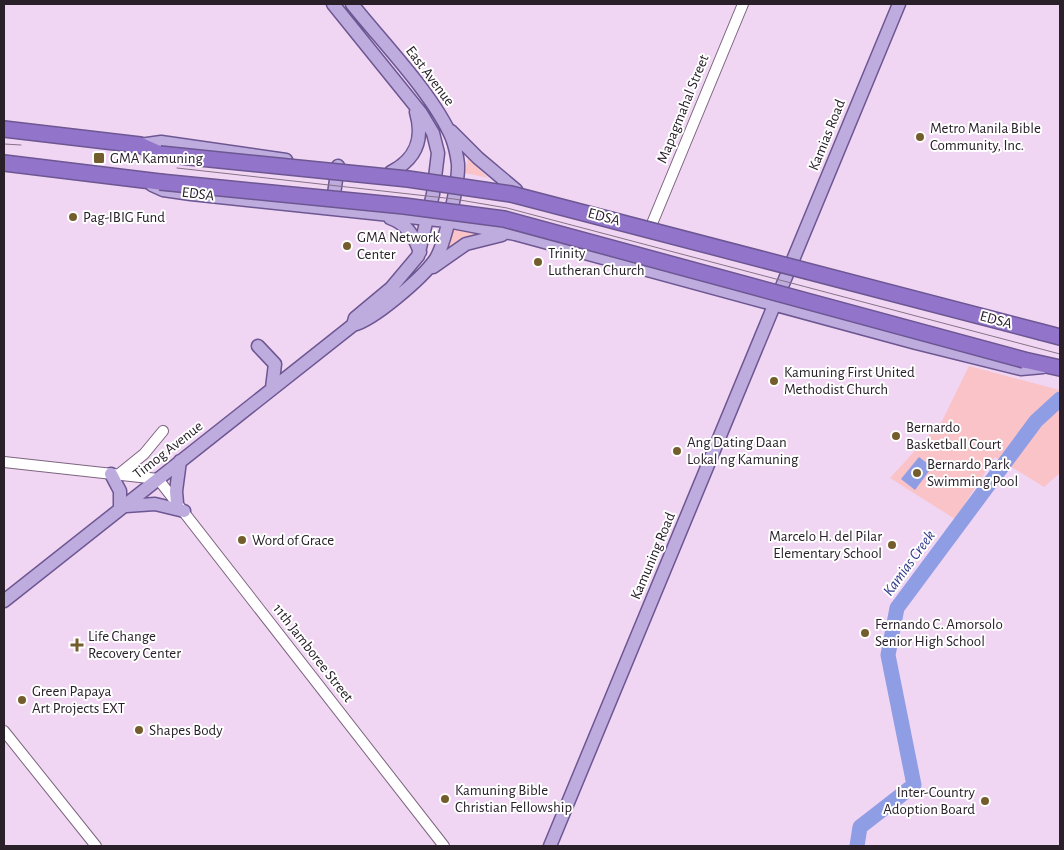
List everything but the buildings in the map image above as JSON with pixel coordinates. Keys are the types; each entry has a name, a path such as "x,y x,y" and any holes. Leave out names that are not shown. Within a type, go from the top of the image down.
{"highway":[{"name":"EDSA","path":"4,129 140,145 160,154 408,179 511,194 1060,337"},
{"name":"EDSA","path":"4,163 160,182 414,207 504,218 1024,360 1057,367"}],"main road":[{"name":"East Avenue","path":"334,4 413,103 430,127 435,140 444,147 446,156 445,178"},
{"name":"East Avenue","path":"352,4 423,92 445,124 452,138 457,158 445,178"},
{"name":"Kamias Road","path":"786,278 899,4"},
{"path":"391,172 408,160 417,146 420,128 413,103"},
{"path":"445,124 472,153 516,190"},
{"name":"EDSA","path":"140,145 161,142 201,149 445,178 516,190 1060,333"},
{"path":"332,210 338,166"},
{"name":"EDSA","path":"135,178 163,190 182,193 447,221 515,234 775,306 1021,369 1057,367"},
{"name":"Timog Avenue","path":"4,602 352,325 356,318 405,273 420,252 428,219 445,178"},
{"name":"Timog Avenue","path":"352,325 364,323 421,276 438,254 447,221 445,178"},
{"path":"383,215 406,227 420,252"},
{"path":"421,276 473,241 491,236 515,234"},
{"name":"Kamuning Road","path":"550,846 786,278"},
{"path":"258,346 275,364 272,388"},
{"path":"114,475 120,491 122,508 140,503 180,507 176,491 180,461"}],"street":[{"name":"Mapagmahal Street","path":"651,226 742,4"},
{"path":"114,475 144,454 163,431"},
{"path":"4,462 158,479"},
{"name":"11th Jamboree Street","path":"158,479 444,846"},
{"path":"4,731 96,846"}],"shaded area":[{"path":"468,158 488,178 465,173"},
{"path":"451,229 478,233 462,240 446,253"},
{"path":"969,366 1060,390 1060,473 1044,487 995,457 955,519 890,478 942,421"}],"water":[{"name":"Bernardo Park Swimming Pool","path":"919,457 932,467 915,490 901,479"}],"waterway":[{"name":"Kamias Creek","path":"857,846 860,827 914,785 888,655 897,608 1036,421 1060,399"}],"tram line":[{"path":"4,144 21,145"},
{"path":"177,168 454,199 507,208 1060,354"}],"place":[{"name":"Metro Manila Bible Community, Inc.","path":"920,137"},
{"name":"GMA Kamuning","path":"99,158"},
{"name":"Pag-IBIG Fund","path":"73,217"},
{"name":"GMA Network Center","path":"347,246"},
{"name":"Trinity Lutheran Church","path":"538,262"},
{"name":"Kamuning First United Methodist Church","path":"774,381"},
{"name":"Bernardo Basketball Court","path":"896,436"},
{"name":"Ang Dating Daan Lokal ng Kamuning","path":"677,451"},
{"name":"Bernardo Park Swimming Pool","path":"917,473"},
{"name":"Word of Grace","path":"242,540"},
{"name":"Marcelo H. del Pilar Elementary School","path":"892,545"},
{"name":"Fernando C. Amorsolo Senior High School","path":"865,633"},
{"name":"Life Change Recovery Center","path":"77,645"},
{"name":"Green Papaya Art Projects EXT","path":"22,700"},
{"name":"Shapes Body","path":"139,730"},
{"name":"Kamuning Bible Christian Fellowship","path":"445,799"},
{"name":"Inter-Country Adoption Board","path":"985,801"}]}
